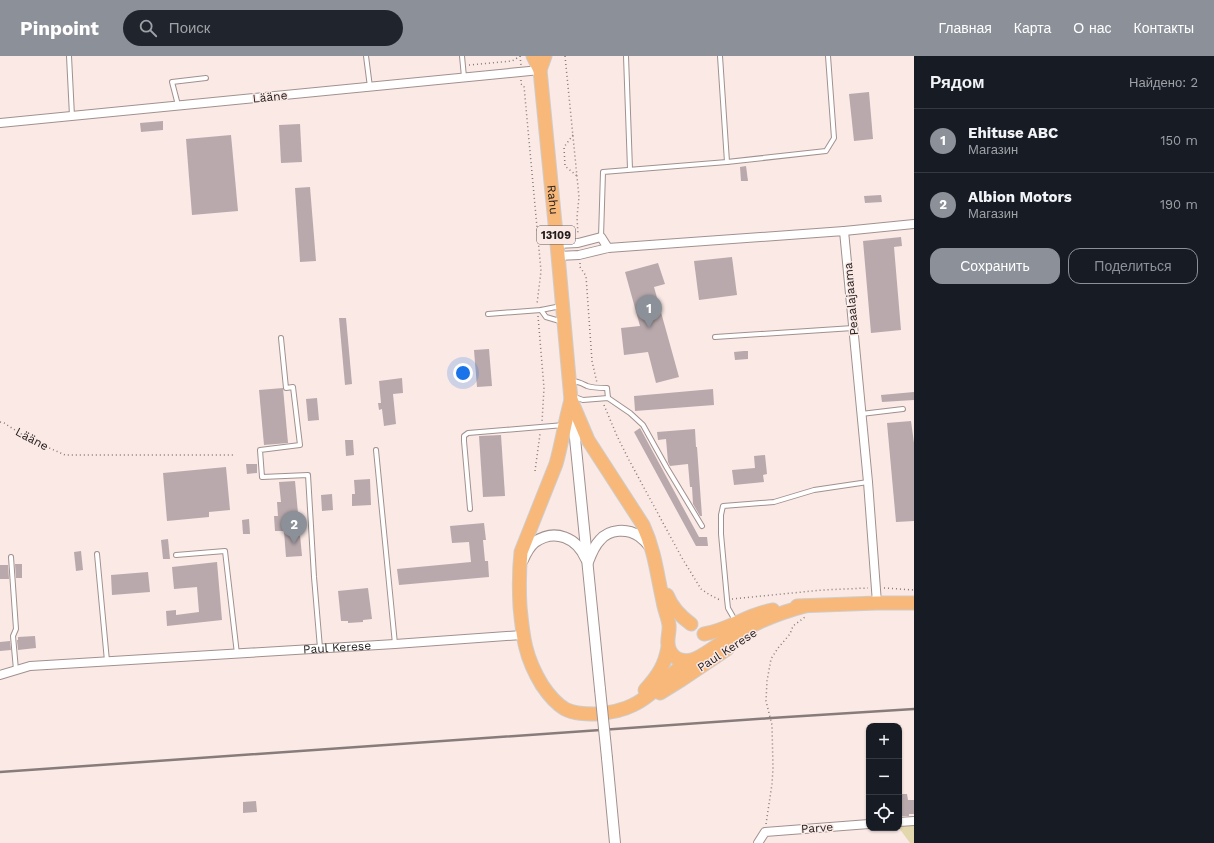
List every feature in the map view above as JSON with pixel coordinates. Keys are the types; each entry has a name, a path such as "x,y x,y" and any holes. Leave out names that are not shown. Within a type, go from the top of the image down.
{"highway":[{"name":"Rahu","path":"533,56 540,70 558,250 569,381 575,402"},
{"name":"Rahu","path":"540,70 545,56"},
{"path":"522,635 519,594 519,567 521,552 556,464 565,425 575,402"},
{"path":"575,402 588,440 643,525 648,536 654,554 663,604 669,623 670,632 667,641 668,647 664,663 655,678 632,706"},
{"path":"657,571 674,610 682,618 697,627 704,634 706,639 704,652 700,656 688,661 674,656 668,647"},
{"name":"Paul Kerese","path":"700,656 728,638 776,614 805,612 823,606 877,603 914,603"},
{"name":"Paul Kerese","path":"704,634 722,630 753,615 763,612 797,606 805,612"},
{"name":"Paul Kerese","path":"522,635 530,662 537,677 556,703 567,710 579,713 604,714 645,702 759,630 775,622 808,613 823,606"},
{"path":"670,632 678,625 691,624"},
{"name":"Paul Kerese","path":"632,706 659,687 677,669 688,661"}],"street":[{"name":"Lääne","path":"0,123 540,70"},
{"path":"558,250 580,255 608,248 844,231 914,224"},
{"name":"Peaalajaama","path":"844,231 868,482 877,603"},
{"path":"558,250 601,237 608,248"},
{"name":"13109","path":"575,402 588,564 615,843"},
{"path":"588,564 600,538 614,531 623,530 632,532 640,536 651,547"},
{"path":"519,567 527,551 534,543 551,536 563,537 572,540 583,553 588,564"},
{"name":"Paul Kerese","path":"0,675 30,666 320,649 522,635"},
{"path":"902,822 914,821"},
{"name":"Parve","path":"765,832 866,824"},
{"path":"758,843 765,832"}],"lane":[{"path":"69,56 72,116"},
{"path":"366,56 370,87"},
{"path":"462,56 464,78"},
{"path":"626,56 630,169"},
{"path":"720,56 728,162"},
{"path":"601,237 603,172 728,162 826,151 834,138 828,56"},
{"path":"178,106 172,82 206,78"},
{"path":"488,314 539,310 563,306"},
{"path":"539,310 546,317 564,322"},
{"path":"715,337 853,328"},
{"path":"280,338 286,388 294,387 300,445 260,450 262,477 308,475 320,649"},
{"path":"569,381 579,381 588,386 599,389 607,388 608,398"},
{"path":"575,402 608,398 630,413 643,426 702,526"},
{"path":"861,414 904,410"},
{"path":"470,508 464,436 468,433 565,425"},
{"path":"376,450 395,644"},
{"path":"736,623 728,608 727,599 721,534 721,515 723,506 774,502 814,490 868,482"},
{"path":"176,555 224,551 237,654"},
{"path":"97,554 106,661"},
{"path":"11,557 16,629 13,636 16,670"}],"path":[{"path":"463,65 512,61 519,56"},
{"path":"519,56 521,84 524,86 541,271 537,299 544,388 542,426 535,471"},
{"path":"565,56 579,197 577,217 578,243"},
{"path":"573,135 564,147 565,166 577,176"},
{"path":"580,255 580,267 586,276 592,361 599,389"},
{"path":"602,398 608,416 629,460 682,558 702,589 716,598 727,599 822,590 875,587 914,590"},
{"name":"Lääne","path":"0,422 4,422 29,439 65,456 235,455"},
{"path":"765,832 773,768 772,725 766,701 767,681 771,658 790,634 793,626 805,612"}],"shaded area":[{"path":"902,824 914,824 914,843 910,843 901,831"}],"building":[{"path":"869,92 873,139 854,141 849,94"},
{"path":"163,121 163,130 141,132 140,123"},
{"path":"300,124 302,162 281,163 279,125"},
{"path":"231,135 238,211 192,215 186,139"},
{"path":"746,166 748,181 741,181 740,167"},
{"path":"310,187 316,261 300,262 295,188"},
{"path":"881,195 882,202 865,203 864,196"},
{"path":"901,237 902,246 894,247 901,330 871,333 863,241"},
{"path":"732,257 737,295 699,300 694,261"},
{"path":"658,263 665,284 654,287 679,377 656,383 648,352 624,355 621,328 640,326 625,272"},
{"path":"339,318 346,318 352,384 345,385"},
{"path":"489,349 492,386 477,387 474,350"},
{"path":"748,351 748,359 735,360 734,352"},
{"path":"402,378 403,393 393,394 396,424 384,426 382,409 379,410 378,403 381,403 379,381"},
{"path":"283,388 288,443 264,445 259,390"},
{"path":"713,389 714,405 635,411 634,396"},
{"path":"914,392 914,400 882,402 881,395"},
{"path":"317,398 319,420 308,421 306,399"},
{"path":"911,421 914,443 914,521 896,522 887,423"},
{"path":"640,428 699,537 707,537 708,546 696,546 634,432"},
{"path":"695,429 702,516 700,516 693,504 688,464 670,466 668,462 666,439 658,440 657,432"},
{"path":"501,435 505,496 483,497 479,436"},
{"path":"345,440 353,440 354,455 346,456"},
{"path":"765,455 767,474 763,475 764,482 734,485 732,470 755,468 754,456"},
{"path":"246,464 257,464 257,473 247,474"},
{"path":"226,467 230,510 209,512 209,517 167,521 163,473"},
{"path":"370,479 371,505 352,506 352,494 355,494 354,480"},
{"path":"295,481 302,556 286,557 284,531 275,531 274,516 278,516 277,502 281,502 279,482"},
{"path":"332,494 333,510 322,511 321,495"},
{"path":"249,519 250,534 243,534 242,520"},
{"path":"484,523 486,540 483,540 485,561 488,561 489,577 399,585 397,569 471,562 469,542 452,543 450,526"},
{"path":"168,539 170,559 163,559 161,540"},
{"path":"81,551 83,570 76,571 74,552"},
{"path":"217,562 222,620 167,626 166,611 176,610 176,615 199,612 197,587 174,589 172,567"},
{"path":"15,564 22,564 22,578 16,578"},
{"path":"0,565 8,565 9,579 0,579"},
{"path":"148,572 150,592 112,595 111,575"},
{"path":"368,588 372,619 363,620 363,622 348,623 348,621 341,621 338,591"},
{"path":"35,636 36,648 18,650 18,637"},
{"path":"10,641 11,650 0,651 0,642"},
{"path":"902,794 907,794 908,800 914,800 914,814 909,814 909,816 902,816"},
{"path":"256,801 257,812 243,813 243,802"}],"railway":[{"path":"0,772 914,709"}],"place":[{"name":"Ehituse ABC","path":"649,328"},
{"name":"Albion Motors","path":"294,544"}]}
